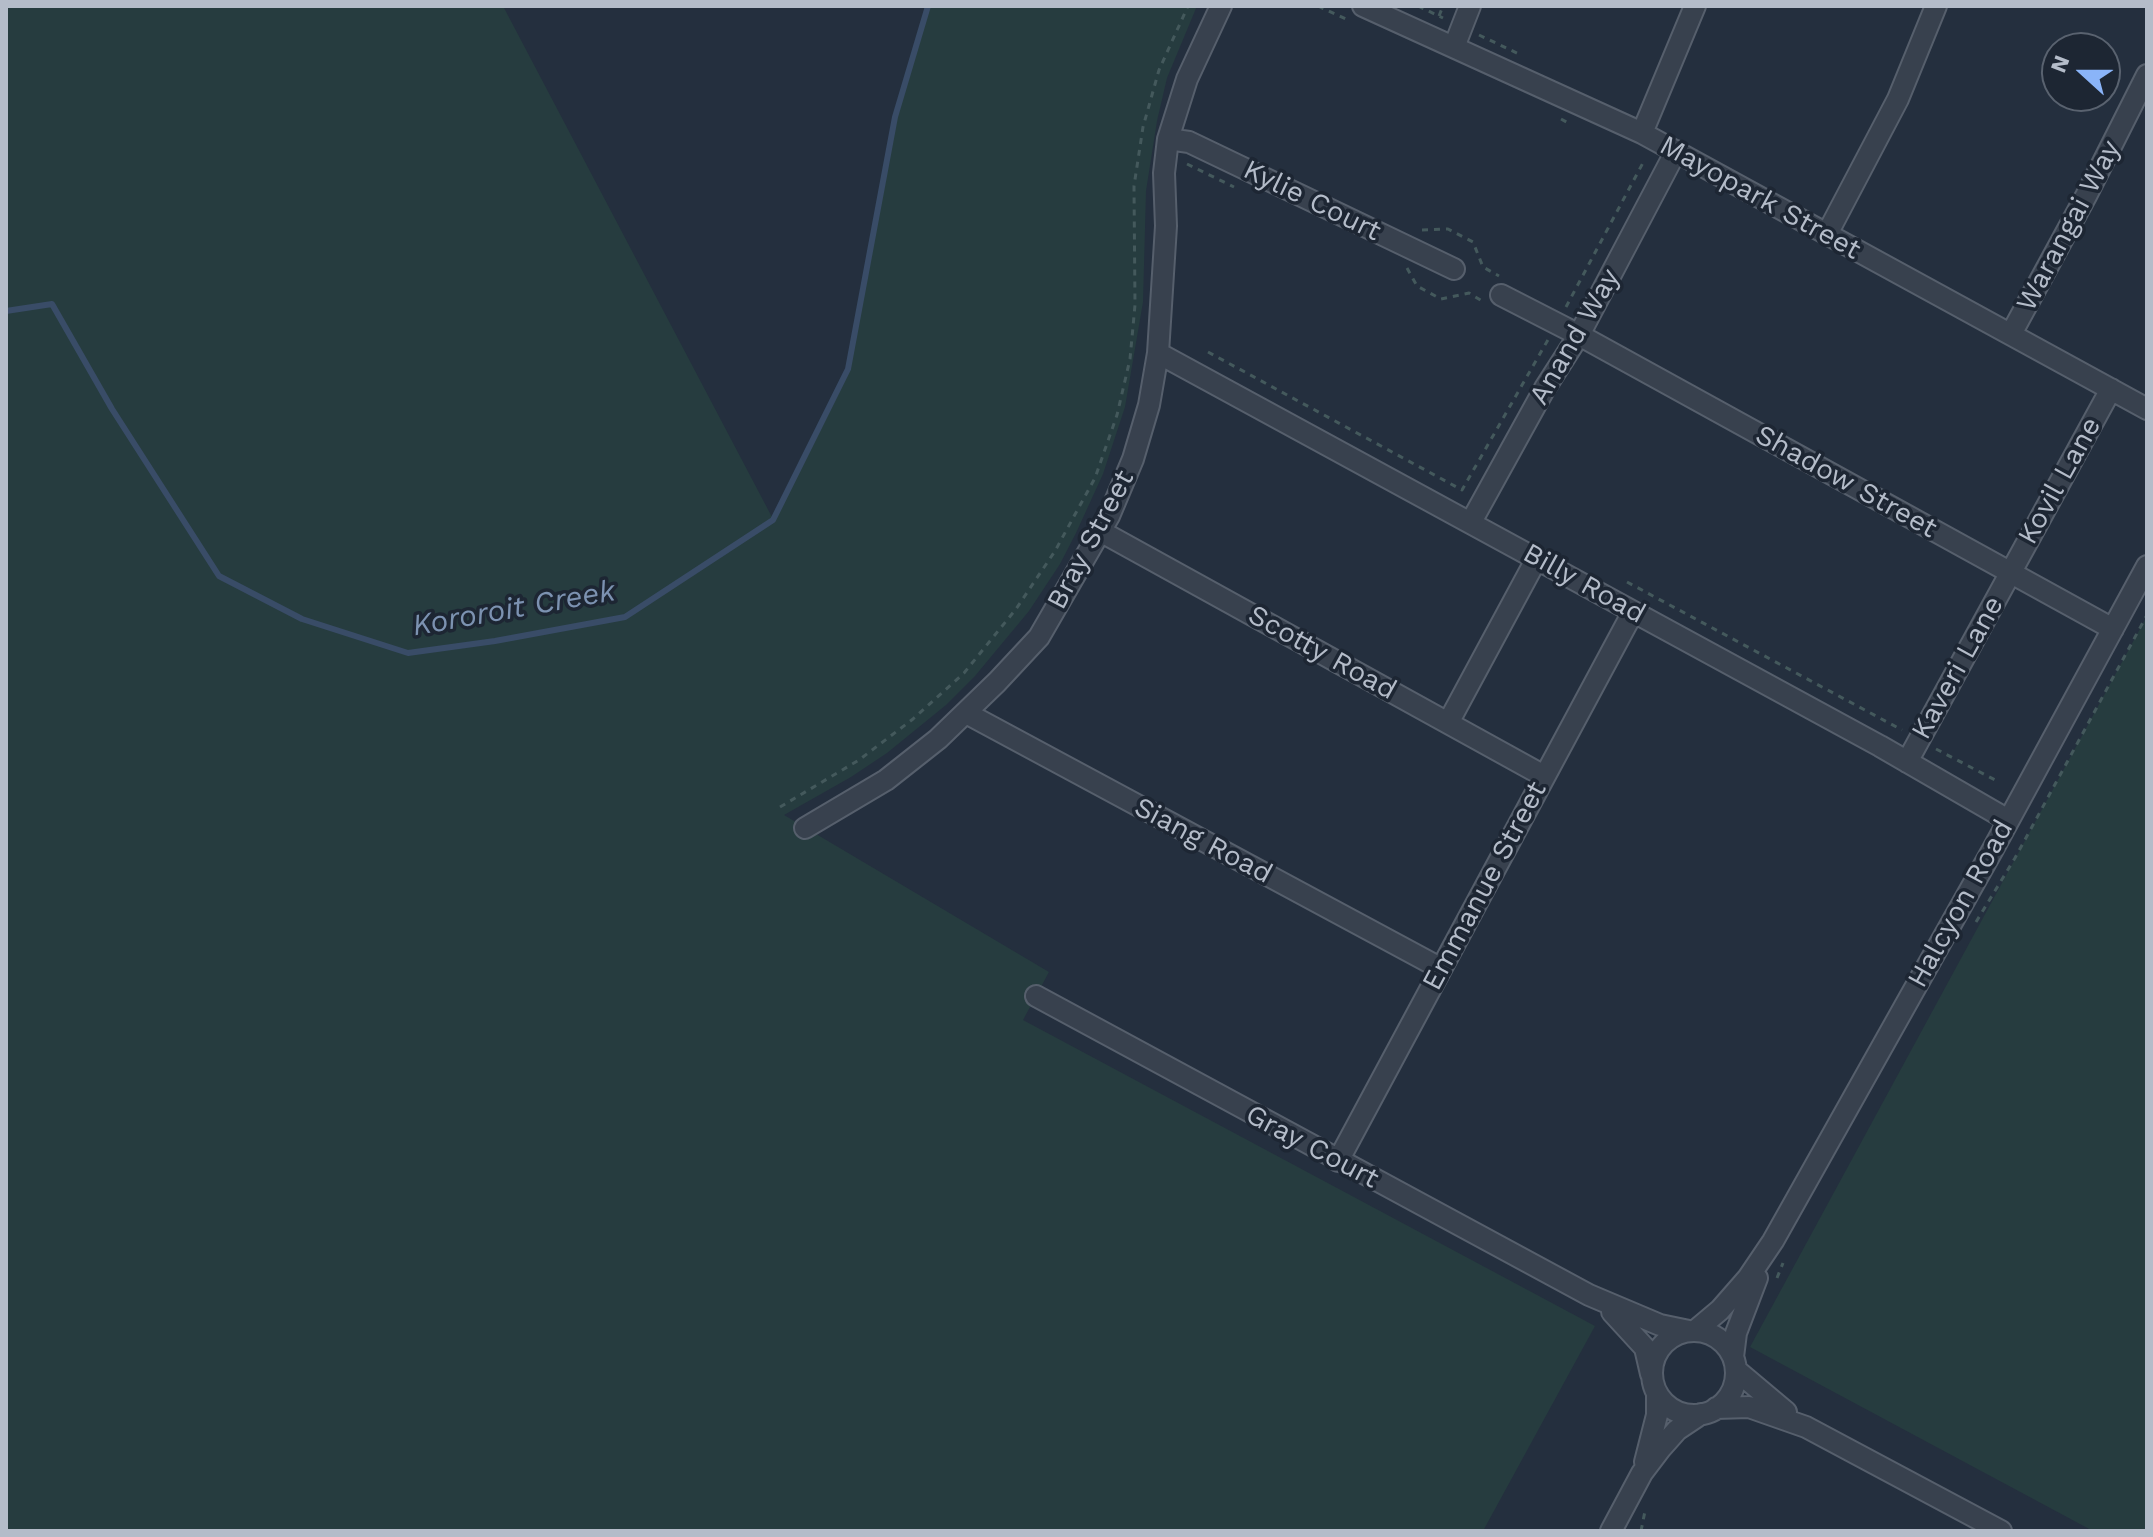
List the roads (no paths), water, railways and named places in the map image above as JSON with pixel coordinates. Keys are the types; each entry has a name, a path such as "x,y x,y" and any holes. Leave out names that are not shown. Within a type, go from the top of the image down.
{"street":[{"name":"Bray Street","path":"805,828 886,780 966,713 1039,637 1100,531 1133,459 1149,405 1158,353 1166,226 1164,173 1168,139 1187,79 1221,6"},
{"name":"Mayopark Street","path":"1363,6 1642,133 2147,409"},
{"path":"1454,47 1470,6"},
{"path":"1642,133 1695,6"},
{"path":"1827,234 1898,99 1936,6"},
{"name":"Warangai Way","path":"2011,334 2147,75"},
{"name":"Kylie Court","path":"1168,139 1200,147 1454,269"},
{"name":"Anand Way","path":"1471,522 1545,388 1579,335 1676,151"},
{"name":"Shadow Street","path":"1501,295 2113,629"},
{"name":"Billy Road","path":"1158,353 1537,558 2008,820"},
{"name":"Kovil Lane","path":"2010,573 2111,389"},
{"name":"Scotty Road","path":"1100,531 1544,776"},
{"path":"1448,723 1537,558"},
{"name":"Halcyon Road","path":"1781,1246 2147,566"},
{"name":"Kaveri Lane","path":"1907,762 2010,573"},
{"name":"Emmanue Street","path":"1338,1161 1633,612"},
{"name":"Siang Road","path":"966,713 1440,968"},
{"name":"Gray Court","path":"1036,996 1589,1295"},
{"path":"1642,1473 1657,1415 1652,1366 1656,1353 1676,1335 1692,1331 1711,1320 1781,1246"},
{"path":"1611,1531 1642,1473 1677,1430 1729,1396 1734,1383 1741,1318 1781,1246"},
{"path":"1589,1295 1660,1325 1715,1336 1725,1345 1734,1363 1755,1388 1806,1427"},
{"path":"1589,1295 1615,1314 1645,1348 1654,1387 1666,1405 1679,1413 1749,1407 1806,1427 2001,1531"}],"waterway":[{"name":"Kororoit Creek","path":"6,311 52,304 112,409 219,576 302,619 408,653 495,641 625,617 773,520 848,369 895,117 928,6"}]}
